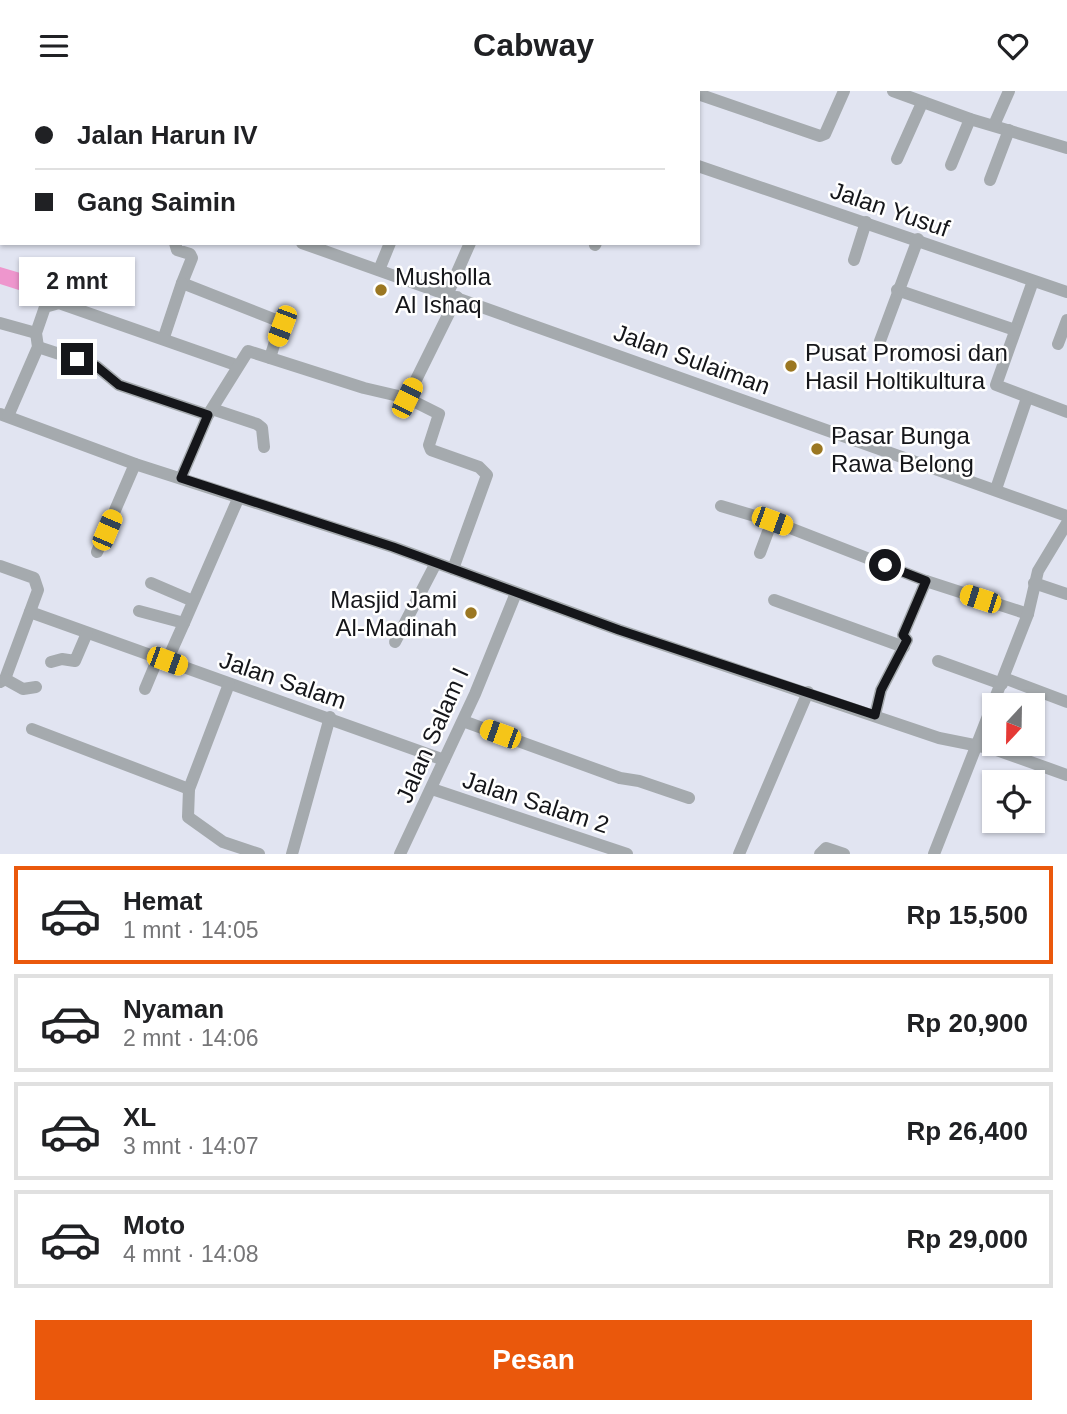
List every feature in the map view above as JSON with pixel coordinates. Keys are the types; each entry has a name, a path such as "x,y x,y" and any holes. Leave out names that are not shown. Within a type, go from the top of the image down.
{"street":[{"path":"700,96 820,136 825,134 844,91"},
{"path":"994,125 1009,91"},
{"path":"899,92 922,103 1067,148"},
{"path":"897,159 922,103"},
{"path":"951,165 970,119"},
{"path":"990,180 1009,130"},
{"name":"Jalan Yusuf","path":"700,167 1067,292"},
{"path":"853,260 866,222"},
{"path":"880,341 918,239"},
{"path":"164,337 192,258 190,254 177,250 176,245"},
{"name":"Jalan Sulaiman","path":"308,245 1067,516"},
{"path":"379,270 389,245"},
{"path":"407,398 452,295 469,245"},
{"path":"1033,281 996,385 1067,412"},
{"path":"182,283 278,318 282,326 270,358"},
{"path":"897,290 1014,330"},
{"path":"236,365 164,337 59,303 46,307 36,333 38,347 4,415 135,464 436,563 939,738 978,744 1067,775"},
{"path":"1058,344 1067,320"},
{"path":"0,323 36,333"},
{"path":"38,347 96,366 119,385 257,424 262,429 264,446"},
{"path":"181,478 210,412 236,365 247,351 363,388 407,398 439,414 429,445 431,450 479,467 487,475 453,569"},
{"path":"996,489 1027,397"},
{"path":"97,552 135,464"},
{"path":"145,689 184,623 238,499"},
{"path":"721,506 772,521 926,581 1028,614"},
{"path":"760,553 772,521"},
{"path":"933,854 1028,614 1034,583 1050,547 1067,523"},
{"path":"395,642 436,563"},
{"path":"0,566 34,577 38,590 2,681 23,689 36,687"},
{"path":"875,715 881,690 907,640 903,635 926,581"},
{"path":"151,583 194,601"},
{"path":"1034,583 1067,594"},
{"name":"Jalan Salam I","path":"400,854 463,721 516,593"},
{"path":"774,600 904,647"},
{"path":"139,611 184,623"},
{"name":"Jalan Salam","path":"30,612 444,759"},
{"path":"51,662 62,659 75,661 87,632"},
{"path":"938,661 1067,702"},
{"path":"229,684 190,789 188,817 223,842 259,854"},
{"path":"739,854 808,692"},
{"path":"292,854 330,717"},
{"path":"463,721 621,778 639,781 689,798"},
{"path":"32,729 190,789"},
{"name":"Jalan Salam 2","path":"432,789 627,854"},
{"path":"820,854 827,848 844,854"}],"shaded area":[{"path":"0,267 27,275 22,291 0,284"}],"place":[{"name":"Musholla Al Ishaq","path":"381,290"},
{"name":"Pusat Promosi dan Hasil Holtikultura","path":"791,366"},
{"name":"Pasar Bunga Rawa Belong","path":"817,449"},
{"name":"Masjid Jami Al-Madinah","path":"471,613"}],"route":[{"path":"77,359 96,366 119,385 208,415 181,478 238,499 393,547 619,630 875,715 881,690 907,640 903,635 926,581 885,565"}]}
